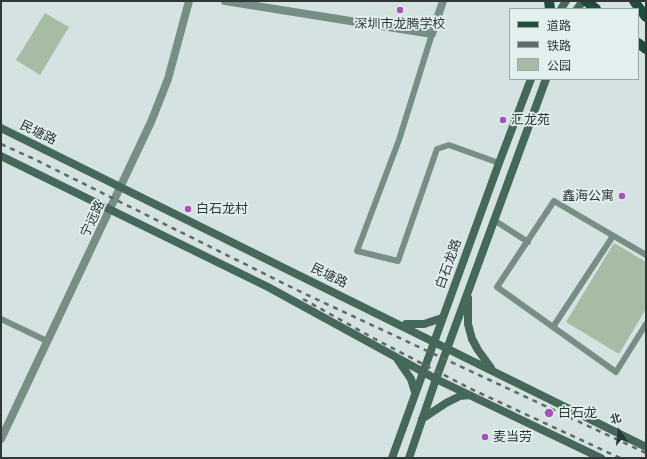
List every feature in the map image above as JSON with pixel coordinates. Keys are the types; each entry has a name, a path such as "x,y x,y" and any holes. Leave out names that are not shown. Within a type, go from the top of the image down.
{"main road":[{"path":"584,1 594,8"},
{"path":"625,1 634,8"},
{"path":"634,1 646,17"},
{"name":"白石龙路","path":"392,458 499,162 531,80"},
{"path":"409,458 436,379 546,80"},
{"name":"民塘路","path":"1,128 434,340 646,447"},
{"path":"2,158 268,287 422,372 601,458"},
{"path":"467,294 468,324 472,339 492,370"},
{"path":"399,323 412,325 424,324 442,318"},
{"path":"395,357 411,379 415,393"},
{"path":"422,419 460,396 470,396"}],"street":[{"name":"宁远路","path":"1,439 122,187 160,99 189,1"},
{"path":"224,1 432,34"},
{"path":"443,1 399,140 357,251 398,261 437,149 449,145 499,162"},
{"path":"646,255 554,201 497,287 616,372 646,324"},
{"path":"494,220 528,242"},
{"path":"553,327 613,236"},
{"path":"1,319 48,341"}],"green space":[{"path":"45,13 69,27 40,75 16,60"},
{"path":"614,243 646,262 646,309 619,354 566,322"}],"railway":[{"path":"1,144 301,292 646,453"},
{"path":"303,299 375,339 469,388 620,458"}],"place":[{"name":"深圳市龙腾学校","path":"400,10"},
{"name":"汇龙苑","path":"503,120"},
{"name":"鑫海公寓","path":"622,196"},
{"name":"白石龙村","path":"188,209"},
{"name":"白石龙","path":"549,413"},
{"name":"麦当劳","path":"485,437"}]}
